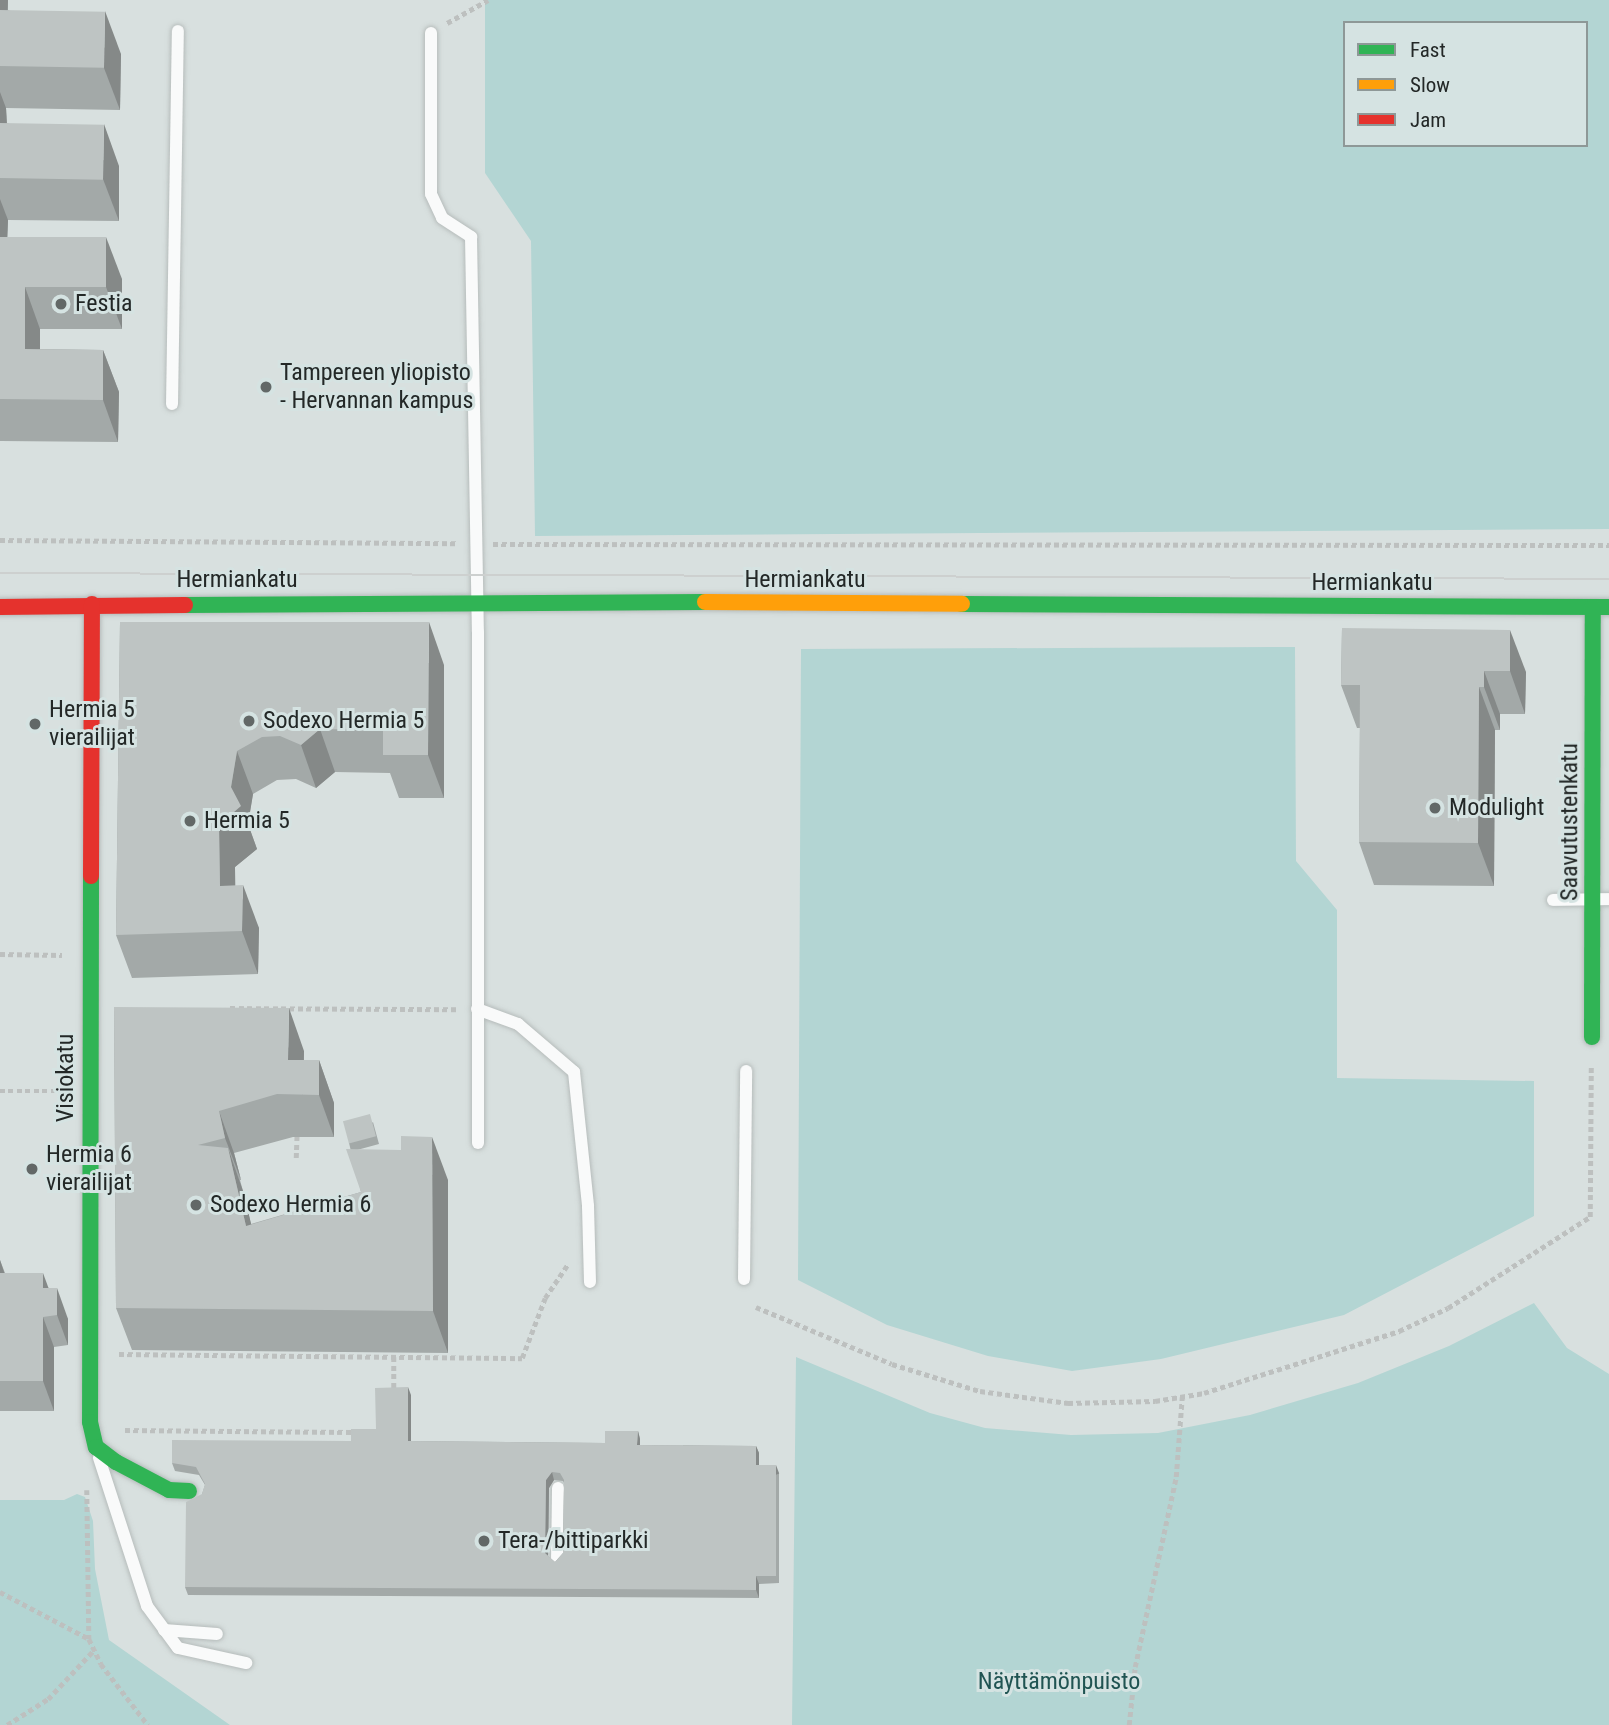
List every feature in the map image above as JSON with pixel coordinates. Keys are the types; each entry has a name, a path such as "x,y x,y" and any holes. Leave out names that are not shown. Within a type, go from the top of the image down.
{"street":[{"name":"Hermiankatu","path":"0,607 477,601 1601,607"},
{"name":"Visiokatu","path":"92,604 88,1132 90,1422 96,1447"},
{"name":"Saavutustenkatu","path":"1592,1037 1592,900 1601,607"},
{"path":"96,1447 146,1481 169,1490 189,1491"}],"lane":[{"path":"172,404 178,31"},
{"path":"431,33 431,194 442,218 471,237 477,601 478,1143"},
{"path":"1553,900 1609,899"},
{"path":"1592,1004 1609,1004"},
{"path":"477,1009 519,1024 575,1072 590,1282"},
{"path":"744,1279 746,1071"},
{"path":"96,1447 147,1606 178,1648 246,1663"},
{"path":"557,1561 558,1488"},
{"path":"164,1630 217,1634"}],"path":[{"path":"431,33 488,0"},
{"path":"0,540 474,544 1609,545"},
{"path":"0,954 69,956"},
{"path":"219,1008 477,1009"},
{"path":"756,1307 892,1364 980,1391 1068,1403 1182,1396 1350,1350 1448,1308 1590,1217 1592,1037"},
{"path":"0,1091 66,1091"},
{"path":"296,1158 297,1119"},
{"path":"108,1354 522,1358 557,1276 588,1248"},
{"path":"394,1357 394,1398"},
{"path":"1129,1725 1135,1667 1176,1477 1182,1396"},
{"path":"148,1725 93,1651 89,1639 85,1514 96,1447 117,1430 366,1432"},
{"path":"0,1592 89,1639"},
{"path":"7,1725 48,1699 93,1651"}],"green space":[{"path":"485,0 1609,0 1609,529 535,536 531,241 485,173"},
{"path":"1295,647 1296,861 1337,910 1337,1078 1534,1081 1534,1216 1344,1315 1161,1359 1072,1371 988,1356 887,1325 798,1280 801,649"},
{"name":"Näyttämönpuisto","path":"1534,1303 1567,1348 1609,1374 1609,1725 792,1725 796,1357 930,1413 985,1428 1071,1435 1158,1433 1250,1415 1358,1383 1449,1346"},
{"path":"77,1494 85,1497 93,1521 95,1569 109,1640 230,1725 0,1725 0,1500 64,1500"}],"building":[{"path":"0,10 105,12 104,68 0,66"},
{"path":"0,123 104,125 103,180 0,178"},
{"path":"0,237 106,237 106,287 25,287 25,349 103,350 103,400 0,399"},
{"name":"Hermia 5","path":"120,622 429,622 428,755 383,755 383,730 320,729 301,745 280,736 262,737 237,751 231,787 241,806 219,825 220,886 243,885 242,931 116,935"},
{"name":"Modulight","path":"1342,628 1510,630 1510,671 1484,671 1484,687 1479,687 1478,843 1359,842 1360,685 1341,685"},
{"path":"114,1007 289,1008 288,1060 319,1060 319,1095 277,1094 219,1111 225,1138 198,1145 228,1148 246,1226 361,1192 346,1149 401,1150 401,1136 432,1137 433,1311 116,1308"},
{"path":"370,1114 376,1136 349,1143 343,1121"},
{"path":"0,1273 43,1273 43,1288 57,1288 57,1315 43,1317 43,1381 0,1381"},
{"name":"Tera-/bittiparkki","path":"408,1387 408,1441 605,1443 605,1431 638,1431 637,1445 756,1446 756,1465 776,1465 776,1576 756,1576 756,1590 185,1587 186,1502 202,1494 205,1484 196,1467 172,1463 172,1440 351,1441 351,1429 376,1429 375,1388","holes":["552,1472 560,1473 564,1480 563,1553 555,1562 545,1553 546,1480"]}],"tram line":[{"path":"0,573 1609,579"}],"traffic: fast":[{"path":"185,605 705,602"},
{"path":"962,604 1609,607"},
{"path":"1592,1037 1593,607"},
{"path":"91,876 90,1422 96,1447 116,1462 169,1490 189,1491"}],"traffic: slow":[{"path":"705,602 962,604"}],"traffic: jam":[{"path":"91,876 92,604"},
{"path":"0,607 185,605"}],"place":[{"name":"Festia","path":"61,304"},
{"name":"Tampereen yliopisto - Hervannan kampus","path":"266,387"},
{"name":"Sodexo Hermia 5","path":"249,721"},
{"name":"Hermia 5 vierailijat","path":"35,724"},
{"name":"Modulight","path":"1435,808"},
{"name":"Hermia 5","path":"190,821"},
{"name":"Hermia 6 vierailijat","path":"32,1169"},
{"name":"Sodexo Hermia 6","path":"196,1205"},
{"name":"Tera-/bittiparkki","path":"484,1541"}]}
